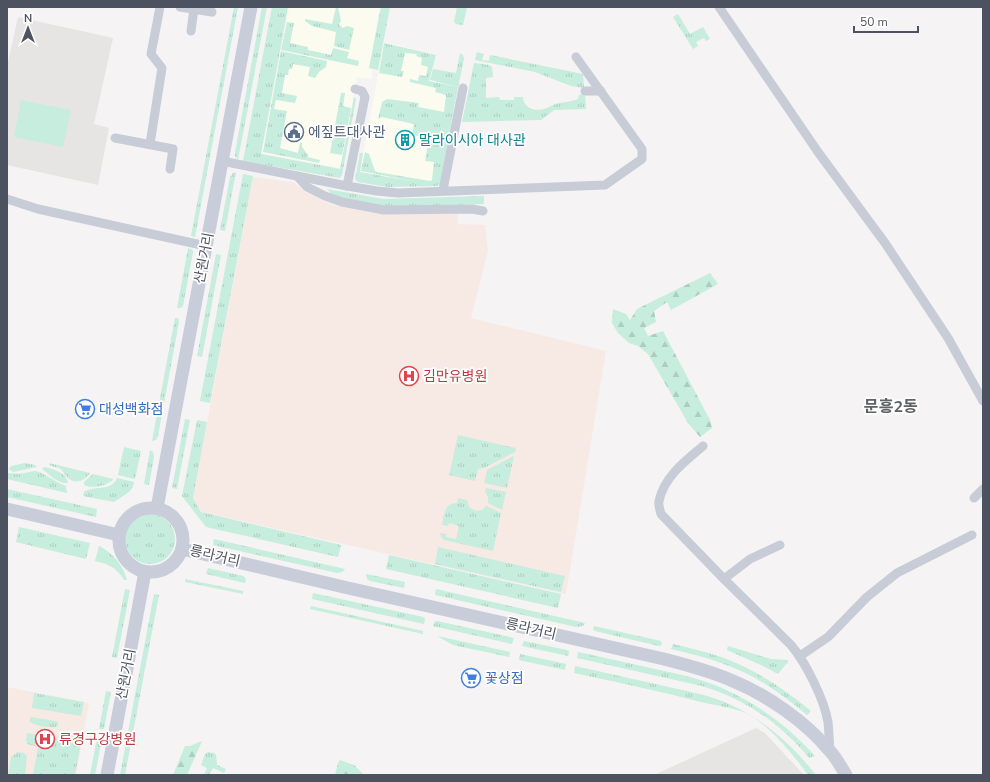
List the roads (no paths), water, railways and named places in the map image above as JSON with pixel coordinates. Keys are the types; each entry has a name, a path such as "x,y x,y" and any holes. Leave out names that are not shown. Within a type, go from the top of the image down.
{"main road":[{"name":"산원거리","path":"157,508 251,7"},
{"path":"143,508 157,508 172,515 179,523 183,533 183,544 181,554 175,562 166,569 157,572 145,572 136,569 128,563 122,555 118,545 119,534 121,526 134,512 143,508"},
{"path":"7,509 119,534"},
{"name":"릉라거리","path":"182,548 664,659 708,671 733,681 761,695 805,726 830,750 846,775"},
{"name":"산원거리","path":"107,775 145,572"}],"street":[{"path":"150,144 162,68 151,54 160,7"},
{"path":"180,7 212,12"},
{"path":"719,7 818,152 885,243 948,338 983,401"},
{"path":"191,31 194,9"},
{"path":"222,161 347,186 385,192 535,189 605,185 642,159 642,149 576,57"},
{"path":"443,190 463,88"},
{"path":"347,186 356,146 364,97 362,91 355,89"},
{"path":"585,91 601,91"},
{"path":"115,138 173,149 170,169"},
{"path":"356,146 365,148"},
{"path":"297,176 307,187 325,196 342,202 384,210 472,209 483,211"},
{"path":"535,189 536,179"},
{"path":"7,199 38,209 206,246"},
{"path":"703,446 678,468 666,482 659,503 661,514 724,579 771,624 800,656 819,695 827,720 830,750"},
{"path":"974,498 983,489"},
{"path":"800,656 828,637 867,597 896,573 972,535"},
{"path":"724,579 750,559 780,545"}],"place":[{"name":"에짚트대사관","path":"294,132"},
{"name":"말라이시아 대사관","path":"405,140"},
{"name":"김만유병원","path":"409,376"},
{"name":"대성백화점","path":"85,409"},
{"name":"꽃상점","path":"471,678"},
{"name":"류경구강병원","path":"45,739"}],"district":[{"name":"문흥2동","path":"891,407"}]}
